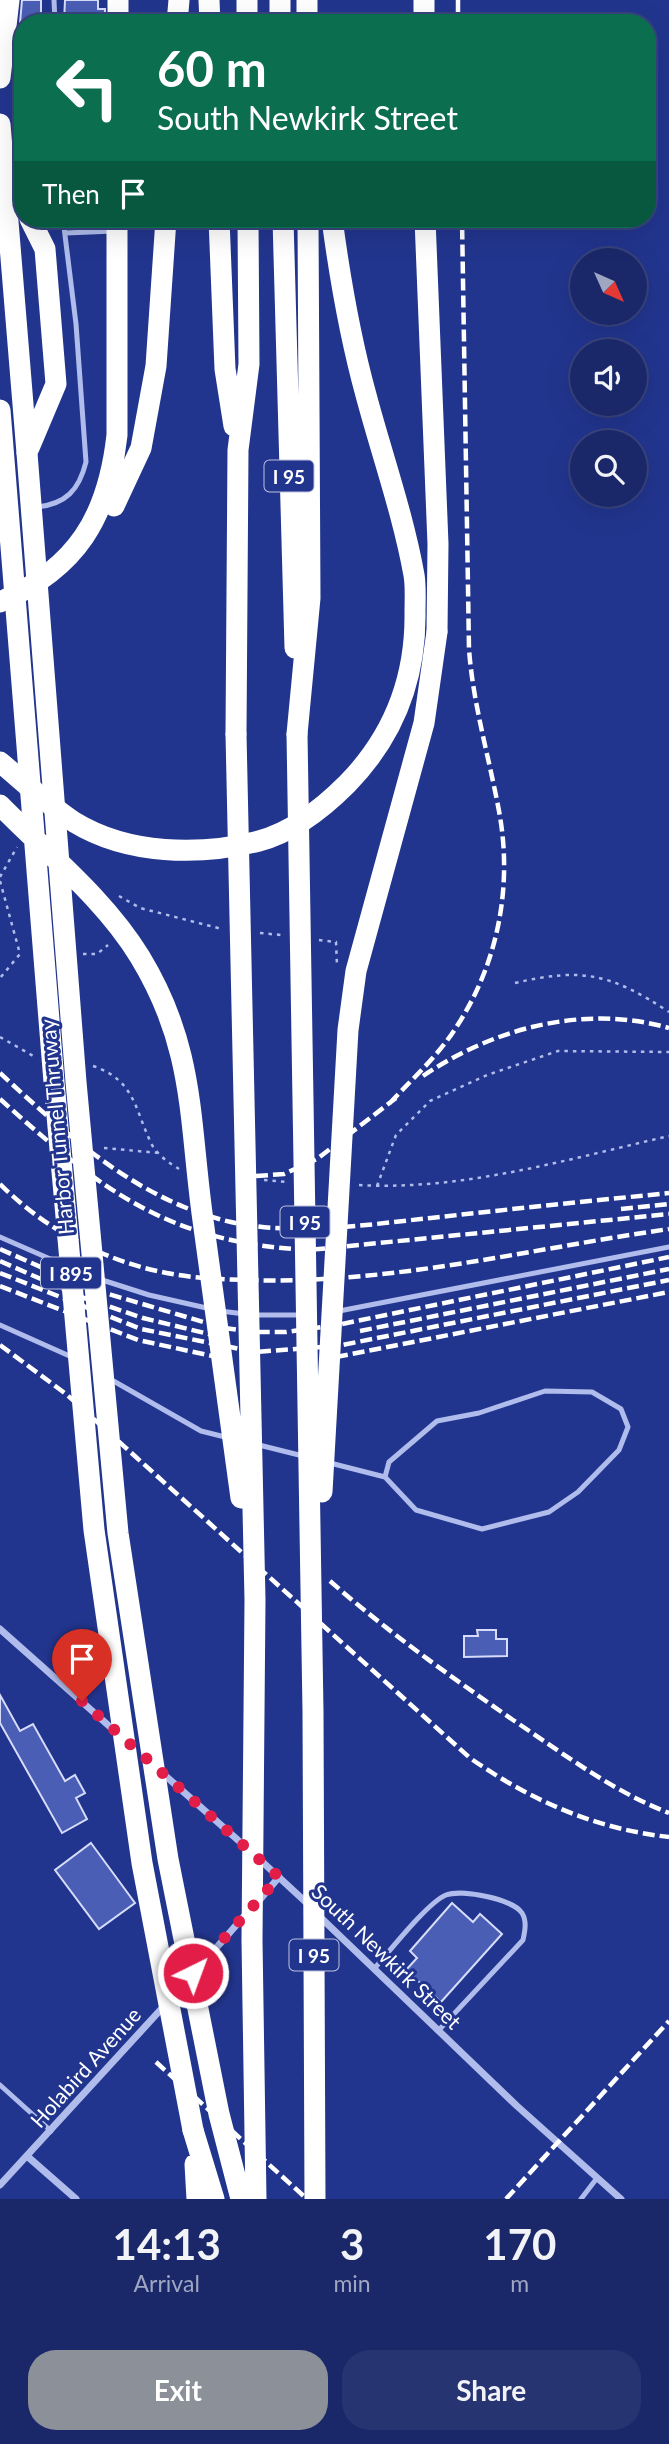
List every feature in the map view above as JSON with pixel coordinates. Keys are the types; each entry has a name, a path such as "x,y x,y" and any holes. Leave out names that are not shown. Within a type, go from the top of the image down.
{"highway":[{"path":"0,78 9,0"},
{"name":"Harbor Tunnel Thruway","path":"0,124 76,1082 118,1533 168,1859 219,2114 241,2199"},
{"path":"4,168 14,187"},
{"path":"27,453 56,384 45,249 34,228"},
{"path":"0,602 22,592 68,557 89,530 105,501 113,471 117,436 117,228"},
{"path":"89,530 113,508 141,448 156,366 165,228"},
{"name":"I 95","path":"219,228 225,369 238,450"},
{"name":"I 95","path":"248,228 249,364 238,450 236,734 255,1600 252,1940 256,2199"},
{"name":"I 95","path":"283,228 297,734 313,1711 315,2199"},
{"name":"I 95","path":"297,734 310,598 308,228"},
{"path":"0,762 75,822 127,843 172,850 204,850 270,838 307,818 357,774 394,719 405,692 415,631 415,577 354,351 334,228"},
{"path":"313,1711 348,1030 362,946 424,723 437,632 438,544 425,228"},
{"name":"Harbor Tunnel Thruway","path":"0,410 55,1095 94,1530 142,1863 193,2130 214,2199"},
{"path":"0,805 97,902 122,932 140,957 174,1027 192,1101 201,1204 255,1600"},
{"path":"193,2130 197,2199"}],"street":[{"path":"0,1629 133,1746"},
{"name":"South Newkirk Street","path":"143,1755 279,1877 438,2031 621,2199"},
{"path":"187,1980 279,1877"},
{"name":"Holabird Avenue","path":"0,2185 178,1990"},
{"path":"27,2156 76,2199"}],"lane":[{"path":"24,507 40,507 70,497 81,482 86,462 84,406 65,228"},
{"path":"66,233 98,228"},
{"path":"0,491 14,502"},
{"path":"0,1237 79,1271"},
{"path":"325,1313 669,1247"},
{"path":"92,1277 149,1295 225,1312 286,1316 312,1314"},
{"path":"0,1325 86,1365"},
{"path":"97,1371 201,1431 385,1477 416,1510 482,1529 549,1512 578,1492 619,1450 628,1427 621,1409 592,1392 545,1391 480,1413 437,1421 389,1462 385,1477"},
{"path":"374,1969 430,1907 446,1895 462,1893 510,1902 522,1913 526,1925 523,1940 438,2031"},
{"path":"0,2085 51,2131"},
{"path":"581,2199 597,2178"}],"path":[{"path":"0,978 20,954 0,879 17,845"},
{"path":"115,894 140,908 228,929"},
{"path":"126,900 128,912"},
{"path":"255,933 282,936"},
{"path":"72,954 97,954 114,939"},
{"path":"309,939 336,942 337,968"},
{"path":"515,983 556,973 595,975 644,996 669,1012"},
{"path":"377,1185 396,1135 430,1101 486,1075 558,1051 669,1052"},
{"path":"104,1148 159,1153"}],"building":[{"path":"22,0 41,0 41,14 21,14"},
{"path":"65,0 98,0 98,9 105,9 105,14 64,14"},
{"path":"477,1630 496,1630 496,1639 507,1639 507,1656 464,1657 464,1636 478,1636"},
{"path":"0,1695 20,1731 33,1724 65,1781 75,1775 85,1793 76,1798 87,1819 62,1833 0,1723"},
{"path":"91,1843 135,1903 99,1929 55,1870"},
{"path":"452,1903 473,1922 480,1914 502,1934 441,2002 406,1970 417,1958 410,1951"}],"railway":[{"path":"458,0 458,14"},
{"path":"390,1103 442,1047 471,1002 492,950 503,895 503,839 474,690 469,649 462,228"},
{"path":"423,1076 479,1045 541,1025 605,1019 637,1021 669,1028"},
{"path":"0,1073 49,1118 101,1160 129,1178 157,1195 187,1208 245,1225 325,1228 669,1193"},
{"path":"256,1176 284,1174 317,1159 396,1098"},
{"path":"0,1099 71,1160 140,1206 176,1223 215,1236 259,1245 309,1250 669,1214"},
{"path":"0,1184 54,1228 95,1250 139,1267 214,1279 299,1280 353,1277 459,1264 669,1229"},
{"path":"621,1209 669,1204"},
{"path":"0,1249 88,1288 224,1328 254,1332 286,1332 337,1325 669,1257"},
{"path":"0,1261 84,1298 143,1318 221,1337"},
{"path":"360,1331 669,1269"},
{"path":"0,1273 141,1329 255,1352 337,1346 669,1280"},
{"path":"0,1286 138,1340 217,1357"},
{"path":"336,1357 669,1292"},
{"path":"0,1345 66,1394 470,1758 516,1787 589,1820 669,1837"},
{"path":"330,1581 397,1636 513,1720 608,1783 669,1813"},
{"path":"506,2199 669,2021"},
{"path":"156,2062 307,2199"}],"route":[{"path":"82,1701 279,1877 193,1973"}]}
